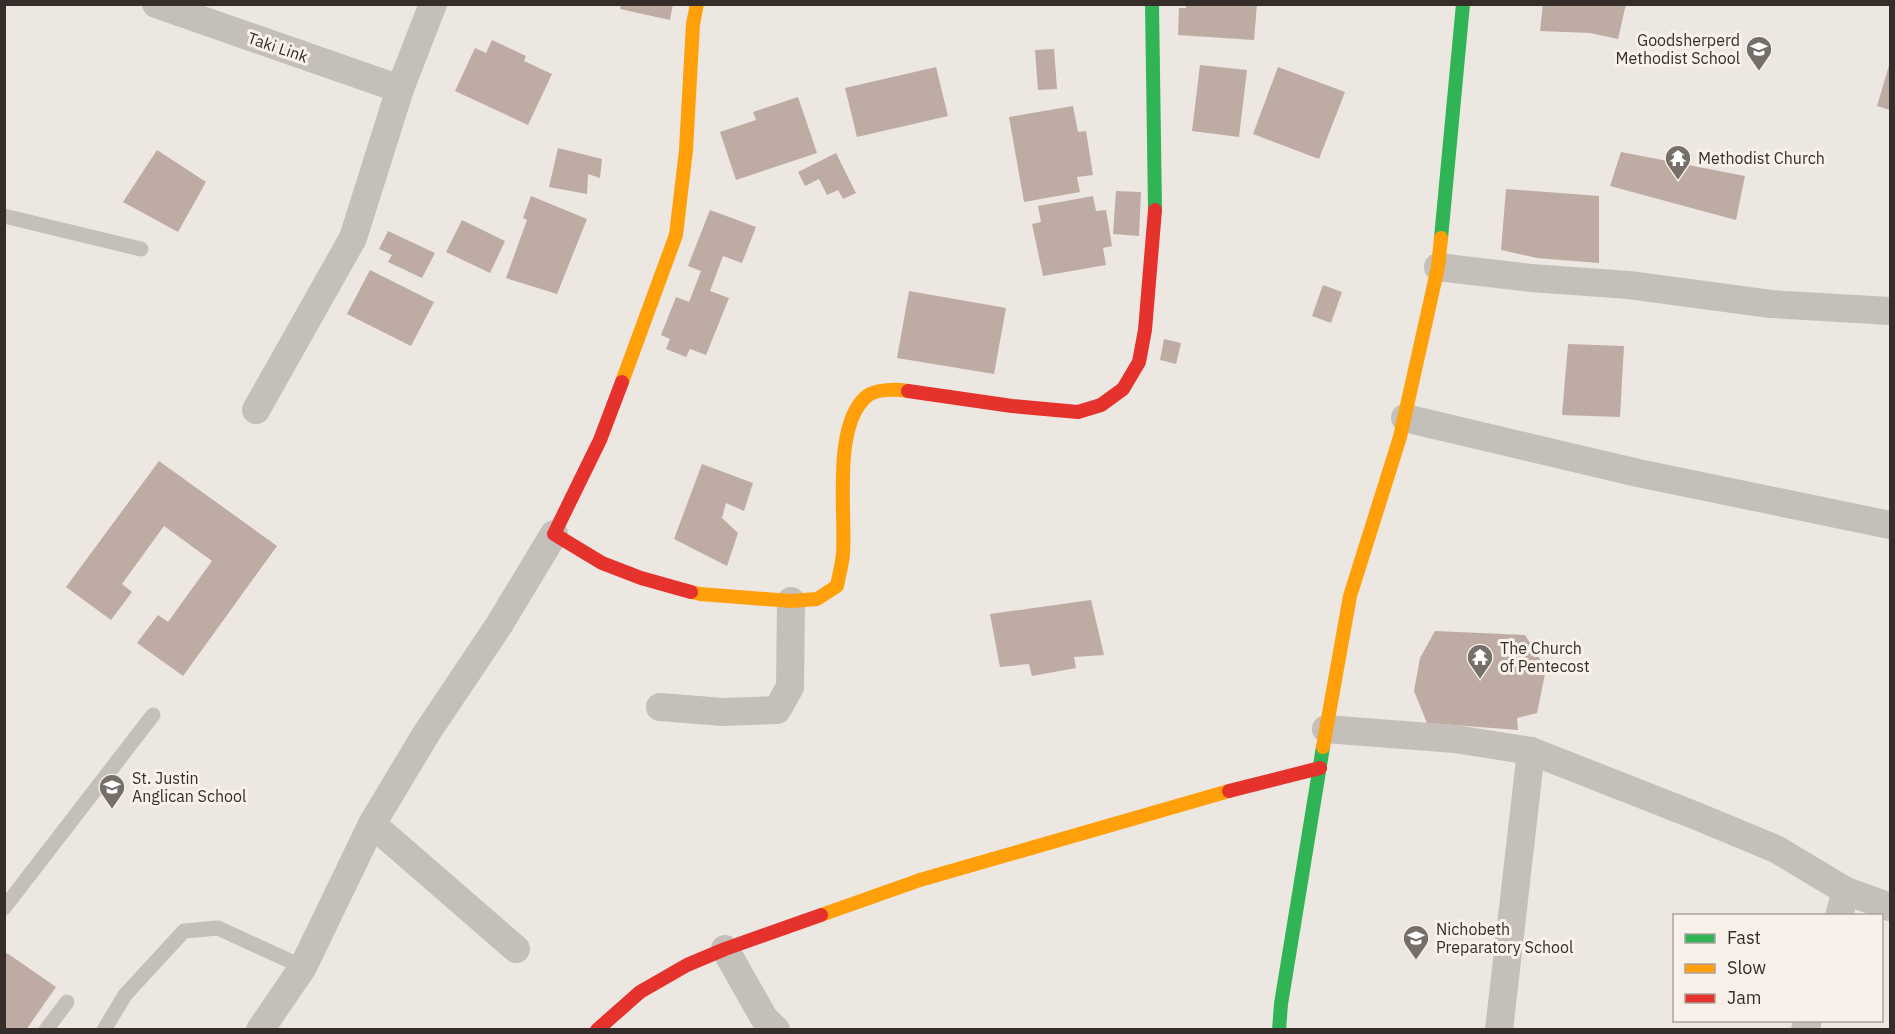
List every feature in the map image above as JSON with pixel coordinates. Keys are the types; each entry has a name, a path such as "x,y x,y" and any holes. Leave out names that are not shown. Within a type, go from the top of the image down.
{"street":[{"name":"Taki Link","path":"156,4 400,89"},
{"path":"256,410 353,238 400,89 433,4"},
{"path":"260,1029 303,967 372,824 426,734 500,625 554,534 600,440 676,235 686,150 693,24 697,4"},
{"path":"554,534 602,563 641,578 700,594 791,602 817,600 837,586 843,555 843,480 846,436 856,410 868,395 895,389 1012,406 1078,412 1101,405 1123,389 1139,362 1145,330 1155,219 1152,4"},
{"path":"1279,1029 1281,1004 1326,729 1350,596 1405,418 1438,267 1463,4"},
{"path":"1438,267 1531,278 1629,285 1771,304 1890,310"},
{"path":"1405,418 1638,473 1890,525"},
{"path":"660,707 723,712 777,710 790,687 791,602"},
{"path":"1326,729 1455,739 1531,751 1776,849 1843,903 1890,907"},
{"path":"1499,1029 1531,751"},
{"path":"597,1029 639,992 687,965 725,949 920,880 1252,784 1320,768"},
{"path":"372,824 516,949"},
{"path":"725,949 764,1018 776,1029"}],"lane":[{"path":"4,216 141,249"},
{"path":"4,908 153,715"},
{"path":"104,1029 125,995 184,931 218,928 303,967"},
{"path":"46,1029 67,1002"}],"building":[{"path":"621,4 673,4 670,20 620,9"},
{"path":"1186,4 1257,4 1254,40 1178,35 1179,8 1186,8"},
{"path":"1543,4 1626,4 1618,39 1590,33 1540,31"},
{"path":"492,40 526,56 524,61 552,74 528,125 455,91 475,48 486,53"},
{"path":"1054,49 1057,89 1038,90 1035,50"},
{"path":"1890,62 1890,110 1877,106"},
{"path":"1200,65 1247,70 1239,137 1192,131"},
{"path":"936,67 948,116 857,137 845,88"},
{"path":"1278,67 1345,92 1319,159 1253,134"},
{"path":"798,97 817,153 736,180 720,132 756,120 753,112"},
{"path":"1073,106 1078,132 1086,131 1093,175 1077,177 1080,192 1024,202 1009,117"},
{"path":"558,148 602,159 600,178 588,174 587,194 549,187"},
{"path":"157,150 206,182 178,232 123,202"},
{"name":"Methodist Church","path":"1621,152 1745,176 1736,220 1610,186"},
{"path":"836,153 856,193 843,199 838,190 827,195 819,179 805,186 798,172"},
{"path":"1506,189 1599,196 1599,263 1537,258 1501,250"},
{"path":"1116,191 1141,192 1139,236 1113,234"},
{"path":"531,196 587,219 557,294 506,278 527,220 523,218"},
{"path":"1093,196 1096,211 1106,210 1112,246 1103,248 1106,265 1043,276 1032,224 1041,222 1038,206"},
{"path":"710,210 756,227 742,263 723,256 710,291 729,298 706,355 690,349 686,357 666,349 670,339 661,335 676,297 689,302 701,271 688,266"},
{"path":"462,220 505,241 490,273 446,252"},
{"path":"388,231 435,253 422,278 388,262 392,255 379,249"},
{"path":"370,270 434,302 411,346 347,314"},
{"path":"1323,285 1342,292 1331,323 1312,316"},
{"path":"909,291 1006,308 994,374 897,358"},
{"path":"1164,339 1181,343 1176,364 1160,360"},
{"path":"1568,344 1624,346 1620,417 1562,415"},
{"path":"159,461 277,546 183,676 137,643 158,615 168,622 212,561 164,526 122,584 132,592 111,620 66,587"},
{"path":"702,464 753,483 744,511 726,503 722,518 738,533 727,566 674,539"},
{"path":"1091,600 1104,655 1074,657 1076,668 1032,676 1029,664 1000,667 990,614"},
{"name":"The Church of Pentecost","path":"1435,631 1525,635 1546,669 1537,713 1517,718 1518,730 1427,723 1414,691 1420,658"},
{"path":"7,953 56,987 26,1030 4,1030 4,957"}],"traffic: fast":[{"path":"1152,4 1155,210"},
{"path":"1441,238 1463,4"},
{"path":"1279,1030 1281,1004 1323,747"}],"traffic: slow":[{"path":"622,382 676,235 686,150 693,24 697,4"},
{"path":"1323,747 1350,596 1400,437 1438,267 1441,238"},
{"path":"691,592 791,601 817,599 837,586 843,554 843,470 849,427 856,409 867,396 886,390 908,391"},
{"path":"821,915 920,880 1229,791"}],"traffic: jam":[{"path":"908,391 1012,406 1078,412 1101,405 1123,389 1139,362 1145,330 1155,210"},
{"path":"622,382 600,440 554,534 602,563 641,578 691,592"},
{"path":"1229,791 1320,768"},
{"path":"597,1030 640,992 687,965 821,915"}],"place":[{"name":"Goodsherperd Methodist School","path":"1759,72"},
{"name":"Methodist Church","path":"1678,181"},
{"name":"The Church of Pentecost","path":"1480,680"},
{"name":"St. Justin Anglican School","path":"112,810"},
{"name":"Nichobeth Preparatory School","path":"1416,961"}]}
